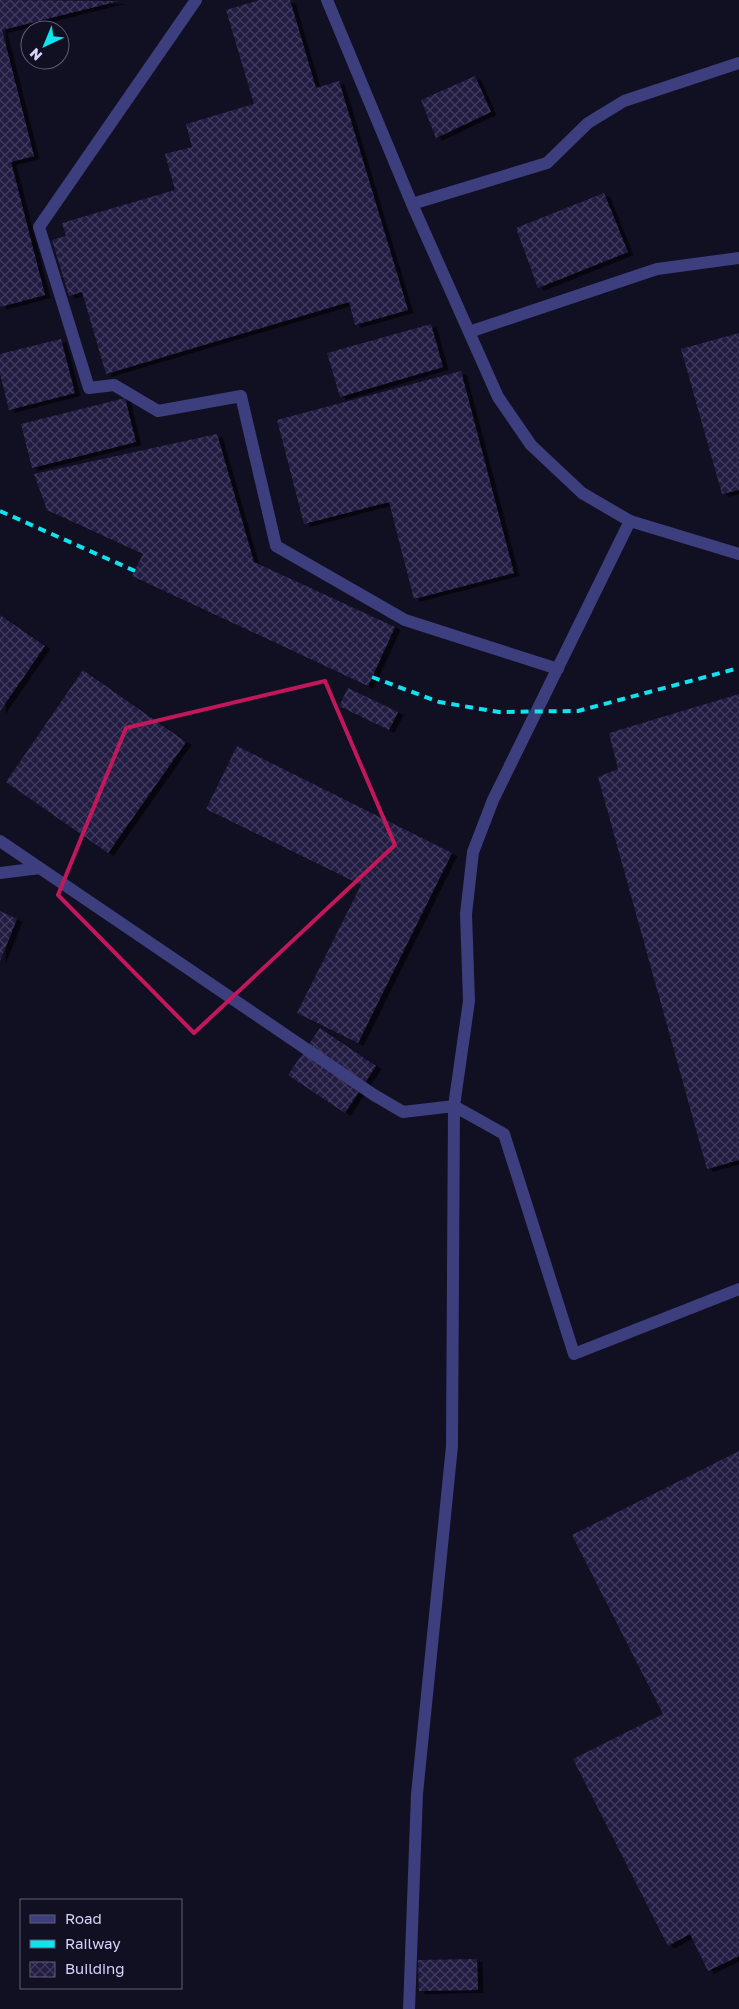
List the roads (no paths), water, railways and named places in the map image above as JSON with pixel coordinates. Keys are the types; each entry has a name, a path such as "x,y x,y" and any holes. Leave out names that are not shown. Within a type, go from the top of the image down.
{"street":[{"path":"196,0 40,227 89,388 114,386 158,411 241,396 276,546 405,620 558,668"},
{"path":"327,0 412,204 498,397 531,445 582,493 630,521 739,554"},
{"path":"412,204 547,162 588,123 624,101 739,63"},
{"path":"469,332 656,270 739,258"},
{"path":"410,2009 417,1794 452,1446 454,1106 469,1001 466,914 473,852 493,800 630,521"},
{"path":"0,841 403,1112 454,1106 504,1134 574,1354 739,1289"},
{"path":"0,874 40,868"}],"railway":[{"path":"0,511 135,571"},
{"path":"372,677 439,702 499,712 578,711 739,668"}]}
